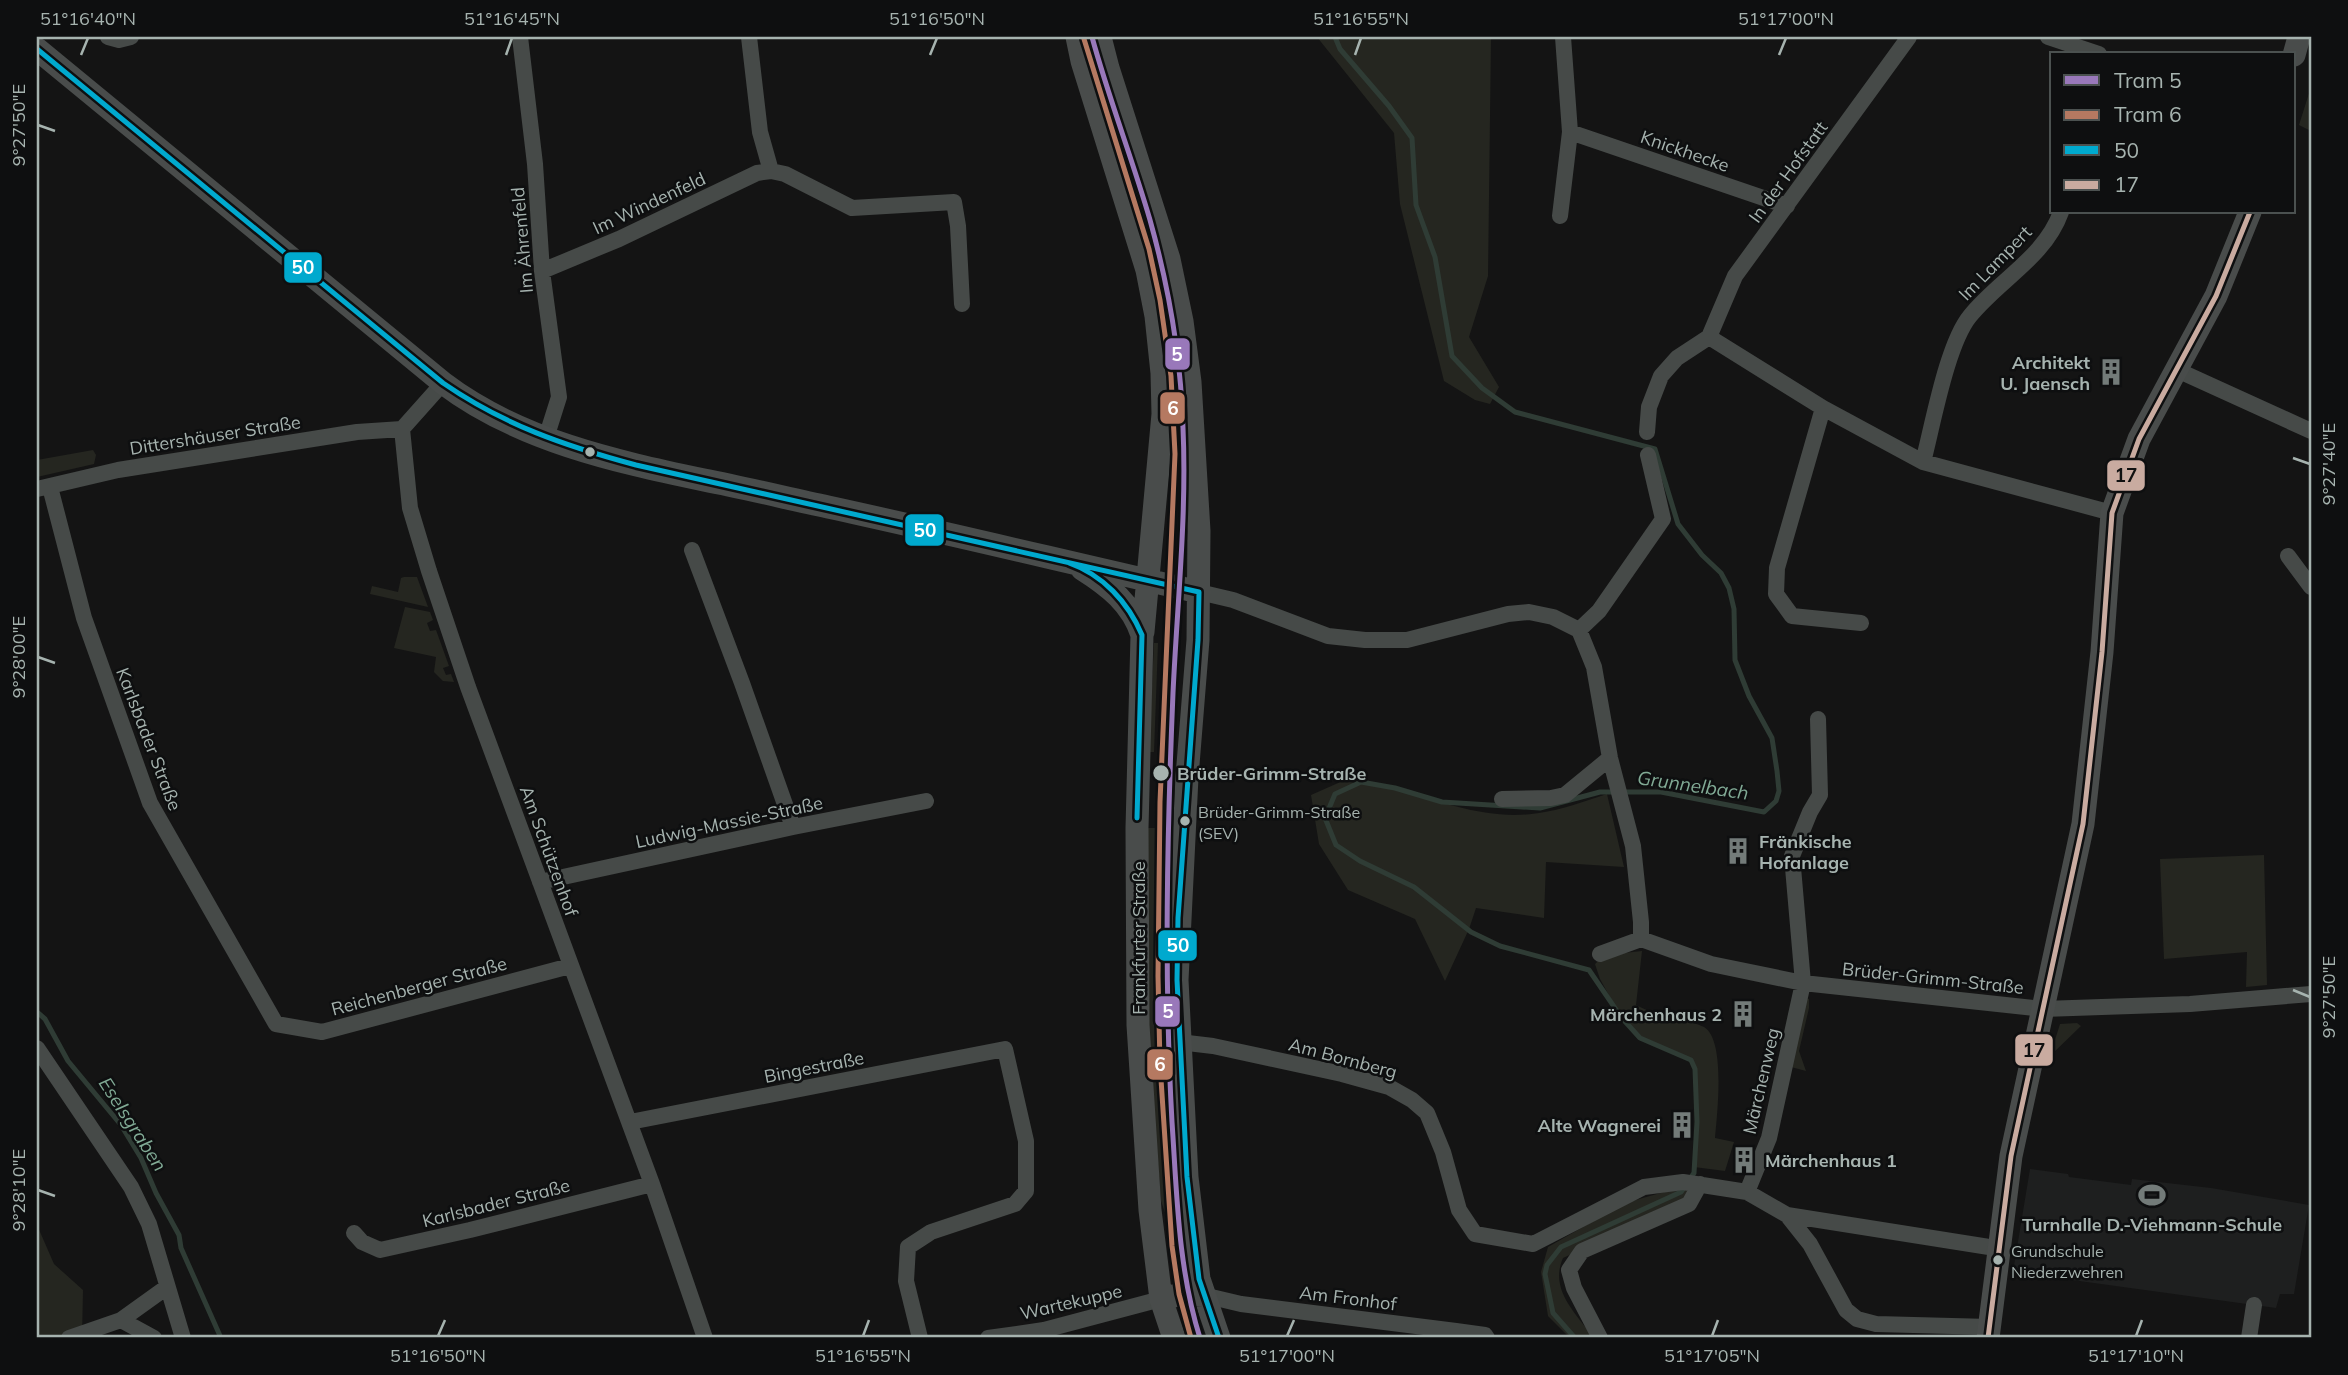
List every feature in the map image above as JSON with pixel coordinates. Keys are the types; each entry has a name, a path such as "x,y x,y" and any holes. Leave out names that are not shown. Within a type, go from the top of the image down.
{"main road":[{"path":"1077,37 1082,61 1134,224 1156,316 1163,414 1142,635"},
{"path":"1100,37 1169,259 1182,321 1190,382 1199,531 1198,640 1178,918 1177,980 1186,1177 1203,1295 1219,1338"},
{"name":"Frankfurter Straße","path":"37,49 443,383 487,412 546,438 634,466 1199,592"},
{"path":"1989,1333 2011,1156 2083,824 2102,652 2112,513 2139,439 2216,296 2249,214"},
{"name":"Frankfurter Straße","path":"1075,564 1121,598 1134,615 1142,635 1137,828 1138,1025 1150,1210 1161,1299 1174,1338"},
{"path":"1161,1299 1182,1294 1203,1295"}],"street":[{"path":"108,37 120,40 131,37"},
{"name":"Im Ährenfeld","path":"520,37 535,164 542,271 559,397 546,438"},
{"path":"749,37 760,132 771,170 785,174 852,208 954,202 958,226 962,304"},
{"path":"1560,216 1570,132 1563,37"},
{"name":"In der Hofstatt","path":"1709,337 1735,276 1909,37"},
{"path":"2048,37 2093,52"},
{"name":"Knickhecke","path":"1570,132 1787,206"},
{"name":"Im Windenfeld","path":"542,271 619,239 757,173 771,170"},
{"name":"Im Lampert","path":"1923,462 1956,339 1970,316 2036,252 2060,214"},
{"path":"1647,432 1649,407 1661,376 1677,358 1709,337 1824,408 1923,462 2112,513"},
{"path":"2177,370 2311,431"},
{"path":"401,429 443,383"},
{"path":"1824,408 1777,568 1776,594 1792,616 1861,623"},
{"name":"Dittershäuser Straße","path":"43,488 118,470 357,432 401,429"},
{"name":"Am Schützenhof","path":"401,429 410,508 429,571 468,687 630,1122 705,1338"},
{"path":"1579,630 1599,611 1663,519 1648,455"},
{"name":"Karlsbader Straße","path":"43,488 84,618 150,803 276,1024"},
{"path":"692,550 793,827"},
{"path":"2288,556 2311,587"},
{"path":"1199,592 1233,600 1328,636 1365,640 1407,640 1508,614 1529,612 1553,617 1579,630 1594,667 1613,766 1635,856 1641,939 1600,954"},
{"name":"Märchenweg","path":"1747,1192 1769,1138 1803,983 1792,856 1820,795 1818,719"},
{"path":"1502,799 1564,796 1613,766"},
{"name":"Ludwig-Massie-Straße","path":"540,882 926,801"},
{"name":"Brüder-Grimm-Straße","path":"1641,939 1711,964 1803,983 2043,1009 2190,1004 2311,994"},
{"name":"Reichenberger Straße","path":"276,1024 322,1031 570,966"},
{"name":"Am Bornberg","path":"1179,1042 1213,1046 1342,1074 1389,1087 1412,1100 1427,1113 1443,1152 1459,1210 1475,1234 1533,1244 1644,1187 1693,1183"},
{"path":"37,1048 131,1187 149,1224 183,1338"},
{"name":"Bingestraße","path":"630,1122 1005,1049 1026,1141 1026,1191 1016,1204 931,1232 908,1247 906,1281 920,1338"},
{"path":"1600,1338 1574,1288 1569,1270 1582,1251 1689,1204 1693,1183 1747,1192 1787,1215 1989,1247"},
{"name":"Karlsbader Straße","path":"354,1233 362,1242 380,1250 652,1184"},
{"path":"1787,1215 1810,1244 1846,1310 1857,1319 1876,1324 1989,1333"},
{"path":"69,1338 121,1320 167,1287"},
{"name":"Am Fronhof","path":"1203,1295 1241,1304 1485,1335 1487,1338"},
{"name":"Wartekuppe","path":"988,1338 1044,1329 1161,1299"},
{"path":"2249,1338 2254,1305"},
{"path":"121,1320 154,1338"}],"shaded area":[{"path":"1317,37 1491,37 1488,276 1469,337 1499,387 1490,404 1475,400 1444,381 1400,204 1394,133"},
{"path":"2311,87 2311,131 2299,125"},
{"path":"93,450 96,455 94,464 37,477 37,460"},
{"path":"417,577 428,607 370,594 372,586 398,592 401,578"},
{"path":"405,607 430,612 433,620 427,623 430,631 436,630 449,666 443,668 446,675 451,674 454,682 443,681 434,672 436,657 394,648"},
{"path":"1154,643 1158,643 1154,752 1149,752"},
{"path":"1354,776 1370,784 1503,815 1548,812 1607,794 1624,867 1546,862 1544,918 1476,908 1445,981 1415,919 1348,890 1319,844 1311,795"},
{"path":"1146,828 1158,828 1156,1022 1169,1224 1161,1201 1147,1022"},
{"path":"2264,855 2267,985 2246,987 2247,952 2164,959 2160,859"},
{"path":"1642,951 1636,1005 1662,1016 1704,1027 1711,1035 1718,1062 1715,1138 1734,1142 1725,1171 1694,1167 1697,1122 1695,1069 1689,1059 1640,1038 1621,1017 1600,979 1595,964 1605,955"},
{"path":"1806,998 1809,999 1809,1008 1799,1051 1806,1071 1791,1067"},
{"path":"2077,1023 2081,1026 2050,1056 2060,1024"},
{"path":"2030,1169 2131,1185 2132,1179 2211,1188 2309,1205 2294,1294 2280,1294 2276,1308 2013,1272"},
{"path":"1685,1189 1691,1194 1686,1201 1563,1258 1559,1280 1562,1291 1566,1301 1594,1338 1570,1338 1548,1316 1541,1272 1548,1247 1625,1203"},
{"path":"37,1225 54,1264 83,1290 82,1338 37,1338"}],"waterway":[{"name":"Grunnelbach","path":"1335,37 1340,49 1389,106 1412,138 1416,205 1435,257 1452,356 1482,388 1515,412 1655,449 1678,524 1702,555 1721,573 1729,588 1734,609 1735,660 1749,696 1772,738 1779,791 1776,801 1764,812 1661,792 1600,792 1540,808 1442,802 1395,788 1361,782 1335,794 1325,818 1336,845 1360,861 1414,887 1471,932 1500,946 1589,970 1621,1017 1640,1038 1691,1060 1695,1069 1697,1122 1694,1173 1681,1192 1561,1247 1547,1265 1545,1274 1553,1313 1575,1338"},
{"name":"Eselsgraben","path":"37,1012 45,1019 68,1061 121,1125 141,1158 179,1235 181,1248 221,1338"}],"tram line":[{"name":"5","path":"1092,37 1157,246 1173,323 1180,376 1184,493 1169,800 1168,1015 1180,1231 1187,1285 1200,1338"},
{"name":"6","path":"1084,39 1149,249 1160,300 1171,376 1175,454 1160,802 1158,976 1160,1064 1172,1246 1179,1294 1191,1338"}],"transit line":[{"name":"50","path":"37,49 443,383 512,422 560,442 636,465 1199,592 1178,918 1177,980 1187,1177 1199,1279 1219,1338"},
{"name":"17","path":"1988,1338 2011,1156 2083,824 2102,652 2112,513 2139,439 2216,296 2249,214"},
{"name":"50","path":"1069,563 1093,575 1113,591 1142,635 1137,818"}],"place":[{"name":"Architekt U. Jaensch","path":"2111,372"},
{"name":"Brüder-Grimm-Straße","path":"1161,773"},
{"name":"Brüder-Grimm-Straße (SEV)","path":"1185,821"},
{"name":"Fränkische Hofanlage","path":"1738,851"},
{"name":"Märchenhaus 2","path":"1743,1014"},
{"name":"Alte Wagnerei","path":"1682,1125"},
{"name":"Märchenhaus 1","path":"1744,1160"},
{"name":"Turnhalle D.-Viehmann-Schule","path":"2152,1195"},
{"name":"Grundschule Niederzwehren","path":"1998,1260"}]}
